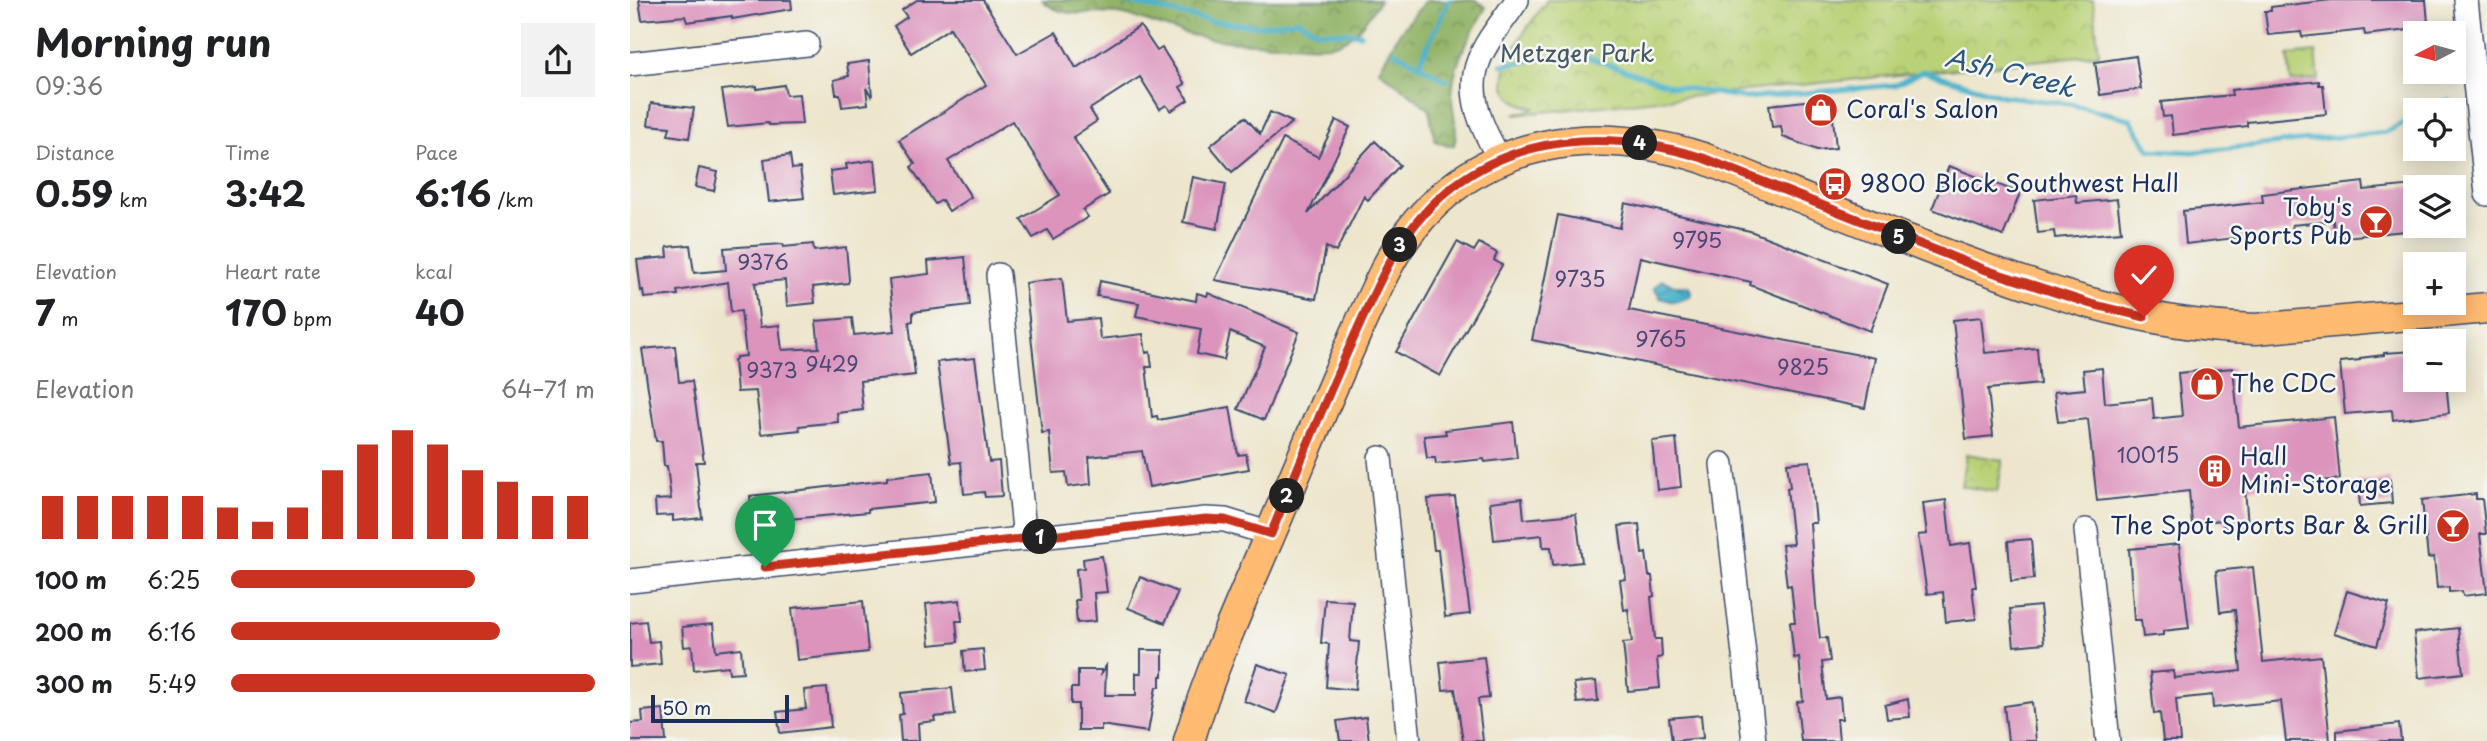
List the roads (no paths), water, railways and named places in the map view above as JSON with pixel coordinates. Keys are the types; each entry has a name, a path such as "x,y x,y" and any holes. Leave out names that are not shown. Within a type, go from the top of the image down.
{"main road":[{"path":"1189,741 1212,676 1328,396 1383,273 1396,251 1427,212 1462,180 1500,159 1531,148 1587,140 1632,142 1673,149 1703,158 1983,269 2091,304 2159,320 2220,328 2256,329 2487,308"}],"street":[{"path":"1500,159 1482,127 1474,90 1475,73 1479,59 1517,0"},
{"path":"2466,0 2487,194"},
{"path":"630,64 807,44"},
{"path":"998,275 1025,539"},
{"path":"1380,458 1409,741"},
{"path":"1722,464 1754,741"},
{"path":"630,581 1206,519 1225,520 1271,534"},
{"path":"2086,530 2108,741"}],"water":[{"path":"1662,280 1675,286 1688,286 1690,297 1674,302 1660,298 1654,288"}],"waterway":[{"name":"Ash Creek","path":"1118,0 1210,21 1259,26 1298,20 1317,31 1361,34"},
{"path":"1419,64 1449,0"},
{"name":"Ash Creek","path":"1394,51 1447,81"},
{"name":"Ash Creek","path":"1502,65 1575,53 1672,86 1746,98 1895,85 1923,71 2003,96 2070,104 2130,119 2150,150 2193,152 2386,132 2403,124"}],"place":[{"name":"Coral's Salon","path":"1821,110"},
{"name":"9800 Block Southwest Hall","path":"1835,184"},
{"name":"Toby's Sports Pub","path":"2376,222"},
{"name":"The CDC","path":"2207,384"},
{"name":"Hall Mini-Storage","path":"2215,471"},
{"name":"The Spot Sports Bar & Grill","path":"2453,526"}],"park label":[{"name":"Metzger Park","path":"1577,54"}]}
